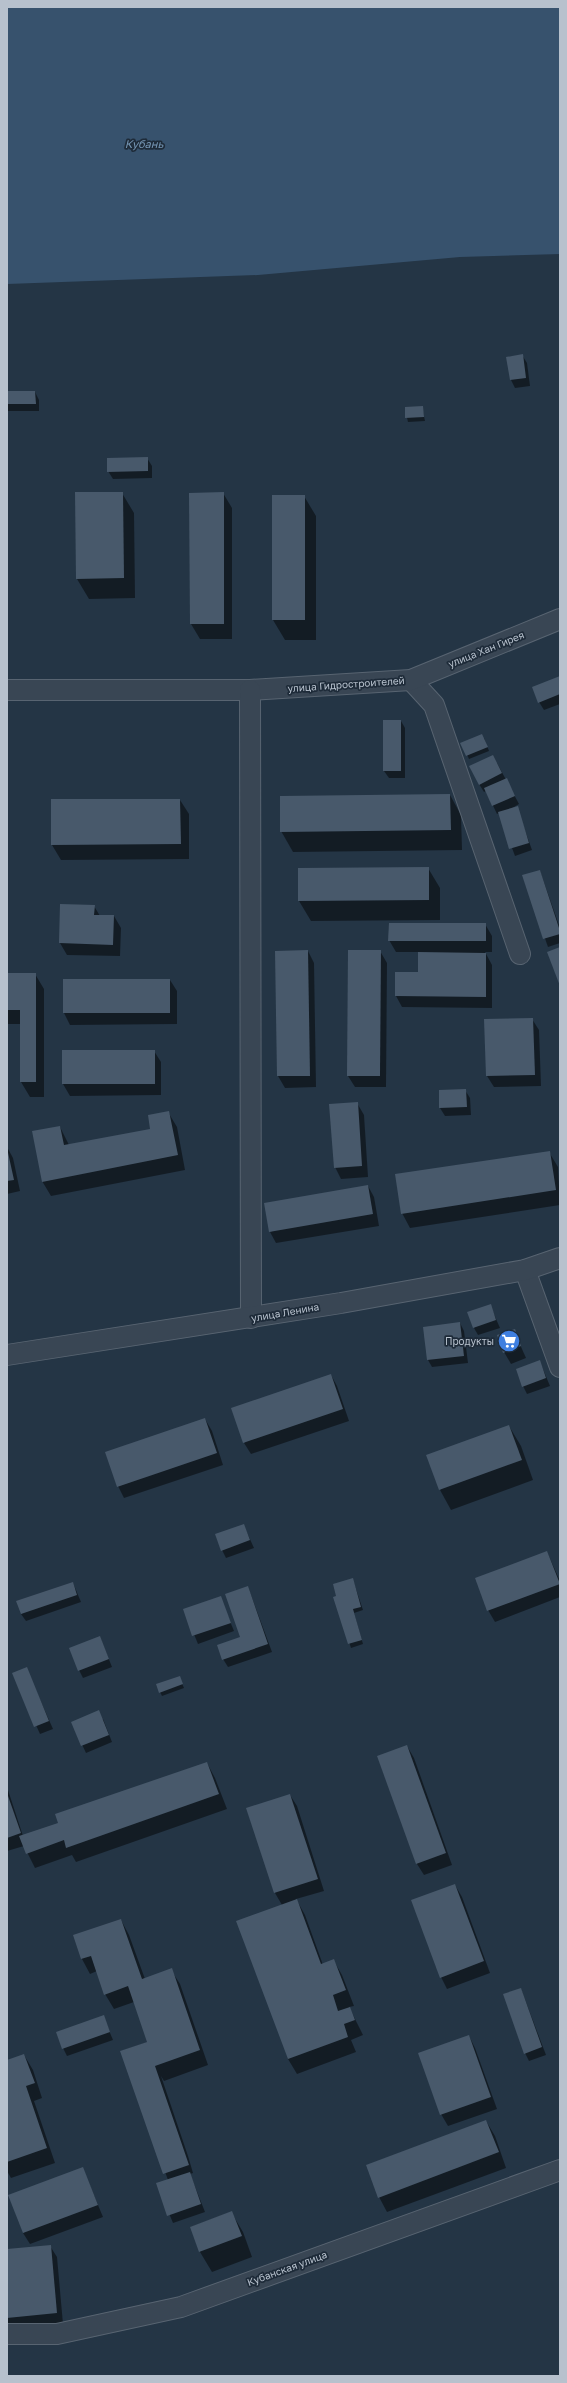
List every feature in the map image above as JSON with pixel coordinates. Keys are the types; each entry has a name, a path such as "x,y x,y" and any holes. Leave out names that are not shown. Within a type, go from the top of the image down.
{"street":[{"name":"улица Хан Гирея","path":"412,680 560,619"},
{"name":"улица Гидростроителей","path":"7,690 250,690 412,680 434,706 520,954"},
{"path":"250,690 251,1318"},
{"name":"улица Ленина","path":"7,1355 251,1318 525,1270 560,1258"},
{"path":"525,1270 560,1367"},
{"name":"Кубанская улица","path":"7,2334 56,2334 181,2307 560,2170"}],"water":[{"name":"Кубань","path":"7,7 560,7 560,254 460,257 258,275 7,284"}],"building":[{"path":"523,354 526,378 510,380 506,357"},
{"path":"7,391 35,391 36,404 7,404"},
{"path":"423,406 424,417 405,418 405,407"},
{"path":"148,457 148,471 107,472 107,458"},
{"path":"75,492 123,492 124,578 76,579"},
{"path":"224,492 224,624 190,624 189,493"},
{"path":"272,495 305,495 305,620 272,620"},
{"path":"560,676 560,694 538,703 532,687"},
{"path":"383,720 401,720 401,771 383,771"},
{"path":"482,734 488,747 466,756 460,743"},
{"path":"493,755 502,773 479,785 469,766"},
{"path":"507,778 515,796 492,806 484,788"},
{"path":"450,794 451,830 280,832 280,796"},
{"path":"51,799 180,799 181,844 51,845"},
{"path":"518,806 529,843 509,849 498,812"},
{"path":"429,867 429,900 298,901 298,868"},
{"path":"540,870 560,931 560,934 543,939 522,875"},
{"path":"60,904 95,905 94,915 114,915 113,945 59,943"},
{"path":"389,923 486,923 486,941 388,941"},
{"path":"560,947 560,986 547,952"},
{"path":"308,950 310,1076 277,1076 275,951"},
{"path":"348,950 381,950 380,1076 347,1076"},
{"path":"418,952 486,953 486,997 395,996 395,972 418,972"},
{"path":"7,973 36,973 36,1082 20,1082 20,1010 7,1010"},
{"path":"63,979 170,979 170,1013 63,1013"},
{"path":"533,1018 535,1075 486,1076 484,1019"},
{"path":"62,1050 155,1050 155,1084 62,1084"},
{"path":"466,1089 467,1107 439,1108 439,1090"},
{"path":"358,1102 362,1166 334,1168 329,1104"},
{"path":"169,1111 178,1155 42,1182 32,1131 60,1126 64,1145 150,1129 148,1115"},
{"path":"7,1148 14,1180 7,1181"},
{"path":"550,1151 556,1190 401,1214 395,1174"},
{"path":"368,1185 373,1214 269,1232 264,1203"},
{"path":"491,1304 496,1320 473,1328 467,1312"},
{"path":"460,1322 464,1356 427,1360 423,1327"},
{"name":"Продукты","path":"515,1329 521,1346 503,1353 497,1335"},
{"path":"540,1360 546,1378 522,1387 516,1369"},
{"path":"331,1374 343,1409 243,1443 231,1408"},
{"path":"205,1418 217,1453 117,1487 105,1452"},
{"path":"509,1425 522,1460 439,1490 426,1455"},
{"path":"244,1524 250,1540 221,1551 215,1534"},
{"path":"547,1551 560,1584 487,1611 475,1578"},
{"path":"353,1578 361,1607 353,1609 362,1640 348,1644 333,1597 336,1596 333,1584"},
{"path":"73,1582 77,1595 21,1614 16,1601"},
{"path":"248,1586 268,1644 222,1660 217,1645 240,1637 225,1594"},
{"path":"221,1596 231,1623 192,1636 183,1609"},
{"path":"100,1636 109,1659 78,1671 69,1648"},
{"path":"27,1667 49,1721 34,1727 12,1673"},
{"path":"180,1676 183,1684 159,1693 156,1684"},
{"path":"99,1710 109,1735 81,1746 71,1722"},
{"path":"407,1745 446,1853 416,1864 377,1756"},
{"path":"207,1762 219,1794 66,1848 64,1840 26,1854 19,1836 58,1823 55,1814"},
{"path":"7,1793 21,1833 7,1838"},
{"path":"290,1794 318,1879 274,1893 246,1808"},
{"path":"455,1884 484,1961 440,1978 411,1900"},
{"path":"297,1899 321,1964 334,1959 346,1990 333,1995 338,2011 350,2007 355,2020 344,2024 348,2037 288,2059 236,1921"},
{"path":"121,1919 142,1979 172,1968 200,2050 155,2066 189,2165 163,2174 120,2051 147,2042 128,1986 104,1995 91,1956 81,1959 73,1935"},
{"path":"521,1988 542,2047 524,2054 503,1994"},
{"path":"104,2015 110,2032 62,2049 56,2032"},
{"path":"469,2035 491,2097 440,2115 418,2053"},
{"path":"24,2054 35,2083 26,2086 47,2148 7,2162 7,2060"},
{"path":"486,2120 499,2152 378,2198 366,2165"},
{"path":"83,2167 98,2205 23,2233 8,2195"},
{"path":"190,2172 201,2204 167,2216 156,2183"},
{"path":"232,2211 242,2236 199,2252 190,2227"},
{"path":"51,2245 57,2313 7,2318 7,2249"}],"place":[{"name":"Продукты","path":"509,1341"}]}
